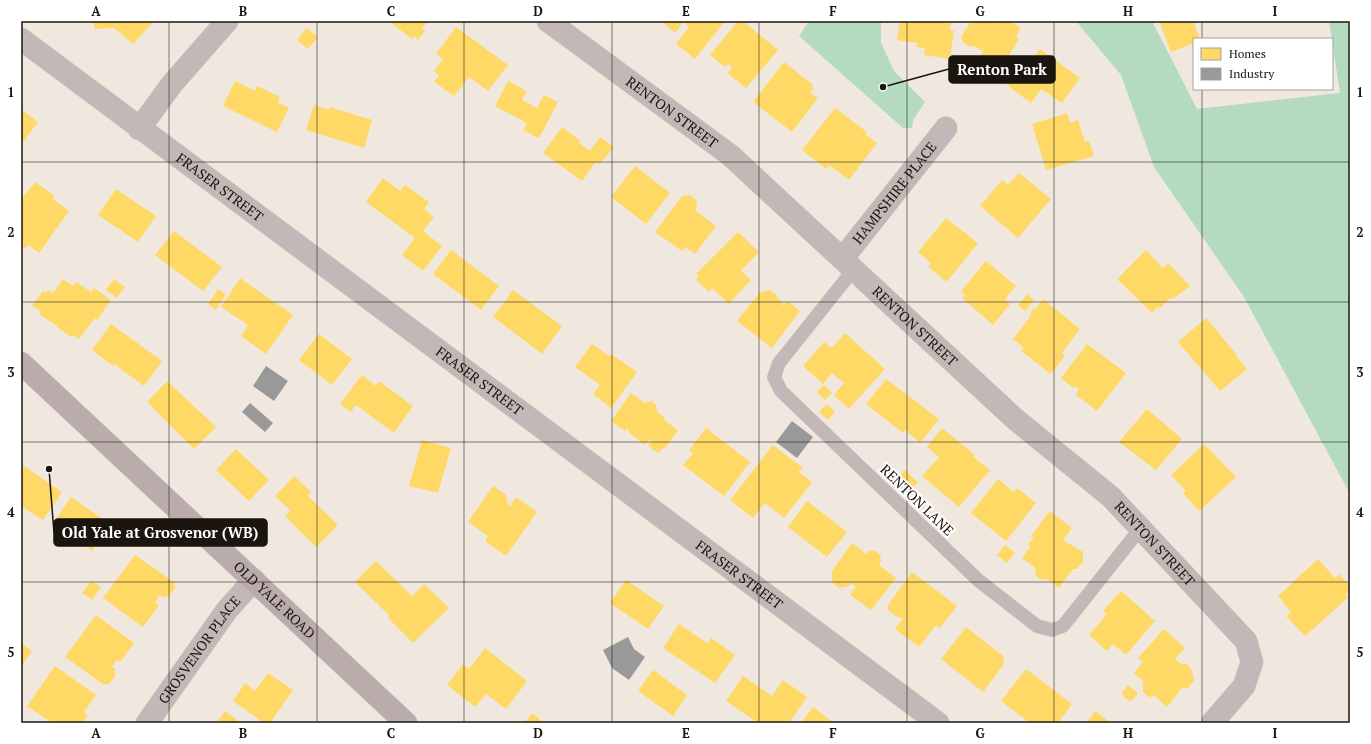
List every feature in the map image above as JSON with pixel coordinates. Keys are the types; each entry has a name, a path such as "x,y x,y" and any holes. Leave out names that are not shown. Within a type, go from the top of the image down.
{"main road":[{"name":"OLD YALE ROAD","path":"21,363 406,723"}],"street":[{"path":"140,129 172,84 227,21"},
{"name":"RENTON STREET","path":"548,21 730,155 1015,419 1111,497 1246,641 1252,662 1244,686 1212,723"},
{"name":"FRASER STREET","path":"21,40 938,723"},
{"name":"HAMPSHIRE PLACE","path":"849,264 946,128"},
{"name":"GROSVENOR PLACE","path":"147,723 227,610 254,580"}],"lane":[{"name":"RENTON LANE","path":"849,264 779,363 774,377 781,391 978,580 1038,626 1052,630 1063,626 1140,529"}],"green space":[{"path":"809,21 881,21 881,43 894,71 925,102 913,120 912,128 903,128 799,36"},
{"path":"1076,21 1152,21 1197,109 1340,93 1333,38 1332,38 1329,21 1350,21 1350,494 1244,297 1154,167 1121,75"}],"building: Homes":[{"path":"94,21 154,21 133,44 114,28 94,29"},
{"path":"393,21 428,21 422,29 425,31 418,40 414,36 412,39 391,23"},
{"path":"661,21 725,21 695,59 676,44 689,27 683,22 675,33"},
{"path":"738,21 743,21 778,50 746,88 727,73 732,67 728,64 725,67 710,55"},
{"path":"900,21 951,21 950,30 954,31 950,59 924,55 925,48 916,47 917,43 897,40"},
{"path":"971,21 996,21 999,23 1000,21 1010,21 1021,28 1016,37 1019,39 998,73 978,61 983,51 974,46 970,47 963,42 961,37"},
{"path":"1159,21 1193,21 1200,38 1193,38 1193,43 1171,52"},
{"path":"456,27 508,65 488,91 469,77 454,96 434,82 439,75 434,71 443,59 436,54"},
{"path":"307,28 318,37 308,49 297,40"},
{"path":"1040,49 1080,78 1062,103 1041,89 1031,103 1007,85 1022,65 1026,68"},
{"path":"784,62 812,84 813,90 810,92 818,98 792,132 753,102"},
{"path":"235,81 255,91 257,86 280,97 278,103 289,108 277,132 223,106"},
{"path":"508,81 527,91 522,100 537,108 544,95 558,102 539,138 523,130 527,123 495,106"},
{"path":"314,105 329,110 329,107 372,120 364,148 306,130"},
{"path":"835,108 867,132 865,134 877,143 849,180 829,165 826,169 802,150"},
{"path":"21,109 38,122 21,145"},
{"path":"1067,113 1070,123 1078,120 1085,142 1089,141 1094,156 1046,170 1032,124"},
{"path":"562,127 581,141 579,143 590,151 600,137 614,147 600,164 596,162 582,181 543,153"},
{"path":"635,166 670,193 646,224 611,197"},
{"path":"1019,173 1051,199 1018,238 980,206 1002,180 1008,185"},
{"path":"383,178 400,191 405,185 429,202 424,209 434,217 423,231 442,246 423,271 402,255 415,238 366,202"},
{"path":"35,182 55,196 53,199 69,211 39,253 28,245 26,249 21,245 21,200"},
{"path":"116,189 156,216 138,242 98,215"},
{"path":"690,195 696,200 697,207 695,210 716,226 695,254 685,247 682,251 655,232 682,196"},
{"path":"946,218 978,243 947,282 928,267 931,263 918,252"},
{"path":"174,231 222,267 203,291 155,255"},
{"path":"738,232 759,252 741,271 751,280 729,304 712,288 709,292 696,280 699,276 696,274"},
{"path":"451,250 499,286 481,310 433,274"},
{"path":"1146,250 1163,268 1168,263 1190,286 1173,299 1170,298 1159,309 1159,306 1152,313 1117,279"},
{"path":"986,261 1016,286 1005,299 1010,304 993,325 962,298 965,295 961,291"},
{"path":"240,278 293,315 266,354 241,336 248,325 221,307"},
{"path":"63,279 73,286 76,282 91,292 94,288 111,300 97,320 95,318 79,339 73,335 71,337 57,327 58,325 39,314 41,311 32,306 43,291 46,293 48,290 53,293"},
{"path":"114,279 125,287 117,298 106,290"},
{"path":"218,289 226,294 216,310 208,304"},
{"path":"513,290 562,326 542,354 493,317"},
{"path":"770,290 778,296 776,297 782,302 783,306 787,301 800,311 772,348 737,321 760,292"},
{"path":"1027,294 1034,300 1025,311 1018,306"},
{"path":"1043,299 1080,329 1062,353 1065,356 1051,374 1021,351 1024,348 1013,339 1030,317 1032,309 1036,308"},
{"path":"1206,318 1247,369 1220,391 1178,342"},
{"path":"111,324 162,361 144,386 114,364 113,366 92,350"},
{"path":"845,333 885,369 849,409 834,395 844,383 832,373 823,384 803,366 824,342 832,348"},
{"path":"319,334 352,359 332,385 299,360"},
{"path":"592,344 609,356 611,354 637,372 611,408 593,394 600,385 575,367"},
{"path":"1087,344 1126,373 1097,411 1076,395 1079,390 1076,386 1073,388 1061,378"},
{"path":"362,375 376,386 379,381 413,406 394,433 356,405 351,412 340,404"},
{"path":"886,379 939,419 920,443 905,430 903,433 866,404"},
{"path":"167,381 216,427 194,449 147,402"},
{"path":"824,385 832,393 825,400 817,392"},
{"path":"631,393 645,403 652,401 656,405 657,411 665,418 664,420 678,430 664,449 663,448 658,453 648,446 652,440 650,439 645,445 628,432 629,430 627,428 625,431 611,421"},
{"path":"827,404 835,412 828,420 819,412"},
{"path":"1147,409 1182,439 1156,470 1119,442"},
{"path":"706,428 750,462 724,496 683,465 693,453 689,450"},
{"path":"942,428 975,455 973,457 990,470 959,507 922,476 939,457 927,447"},
{"path":"422,440 451,448 438,493 409,486"},
{"path":"1204,444 1236,477 1199,511 1183,493 1186,491 1171,475"},
{"path":"773,445 803,468 799,472 812,482 784,518 765,503 753,518 730,500"},
{"path":"236,449 269,480 249,501 216,470"},
{"path":"21,464 62,492 43,520 21,506"},
{"path":"905,470 918,482 909,492 896,481"},
{"path":"294,476 311,492 308,496 338,525 316,547 285,516 291,511 275,496"},
{"path":"998,479 1014,492 1017,488 1036,503 1006,541 971,513"},
{"path":"493,486 506,495 508,505 510,506 516,497 537,512 506,556 485,541 488,536 468,522"},
{"path":"71,497 110,524 92,551 53,523"},
{"path":"807,501 847,532 827,557 788,527"},
{"path":"1050,511 1072,528 1063,540 1083,552 1083,562 1077,569 1073,569 1059,588 1047,579 1041,580 1036,576 1035,568 1022,558 1031,546 1028,544 1034,538 1031,536"},
{"path":"852,543 867,554 869,551 874,550 880,555 881,561 879,565 896,578 871,610 850,595 856,587 851,583 849,586 839,588 832,582 832,571"},
{"path":"1005,545 1015,553 1007,563 997,555"},
{"path":"135,555 174,582 175,588 169,596 163,597 160,595 155,602 159,605 143,627 103,598"},
{"path":"1318,559 1335,578 1339,574 1350,586 1350,590 1345,595 1348,598 1305,636 1286,616 1291,612 1278,596"},
{"path":"376,561 412,596 424,584 449,608 413,643 388,618 390,616 355,582"},
{"path":"912,572 957,606 940,628 936,625 919,647 895,629 903,618 897,617 888,610 888,605"},
{"path":"626,580 664,606 648,629 610,603"},
{"path":"91,581 101,587 92,600 82,593"},
{"path":"1121,591 1155,621 1126,655 1113,644 1107,651 1089,635 1107,614 1103,611"},
{"path":"96,615 134,643 120,662 117,660 112,667 115,669 115,676 109,684 103,684 65,657"},
{"path":"679,624 707,643 711,638 735,655 715,683 663,648"},
{"path":"966,627 1003,656 1004,664 983,692 941,659"},
{"path":"1164,629 1185,648 1175,659 1182,664 1187,664 1192,671 1194,681 1188,688 1182,688 1167,707 1155,696 1149,697 1143,692 1144,682 1134,673 1143,662 1138,658"},
{"path":"21,643 32,651 21,667"},
{"path":"485,648 527,681 506,709 486,694 475,707 447,685 463,664 469,669"},
{"path":"55,666 96,695 84,712 88,715 82,723 52,723 27,706"},
{"path":"1026,669 1072,704 1058,723 1030,723 1001,701"},
{"path":"653,670 687,695 673,716 638,691"},
{"path":"268,673 293,690 270,723 264,723 233,701 245,683 255,691"},
{"path":"743,676 772,696 783,680 807,697 789,723 758,723 726,701"},
{"path":"1128,685 1138,693 1131,702 1121,694"},
{"path":"813,707 834,723 801,723"},
{"path":"225,711 241,723 216,723"},
{"path":"1095,711 1111,723 1086,723"},
{"path":"533,713 543,723 524,723"}],"building: Industry":[{"path":"266,366 288,381 274,401 253,386"},
{"path":"250,403 273,423 265,432 242,412"},
{"path":"792,421 813,437 797,458 776,442"},
{"path":"628,637 634,649 645,657 629,680 612,668 603,650"}],"place":[{"name":"Renton Park","path":"883,87"},
{"name":"Old Yale at Grosvenor (WB)","path":"49,469"}]}
